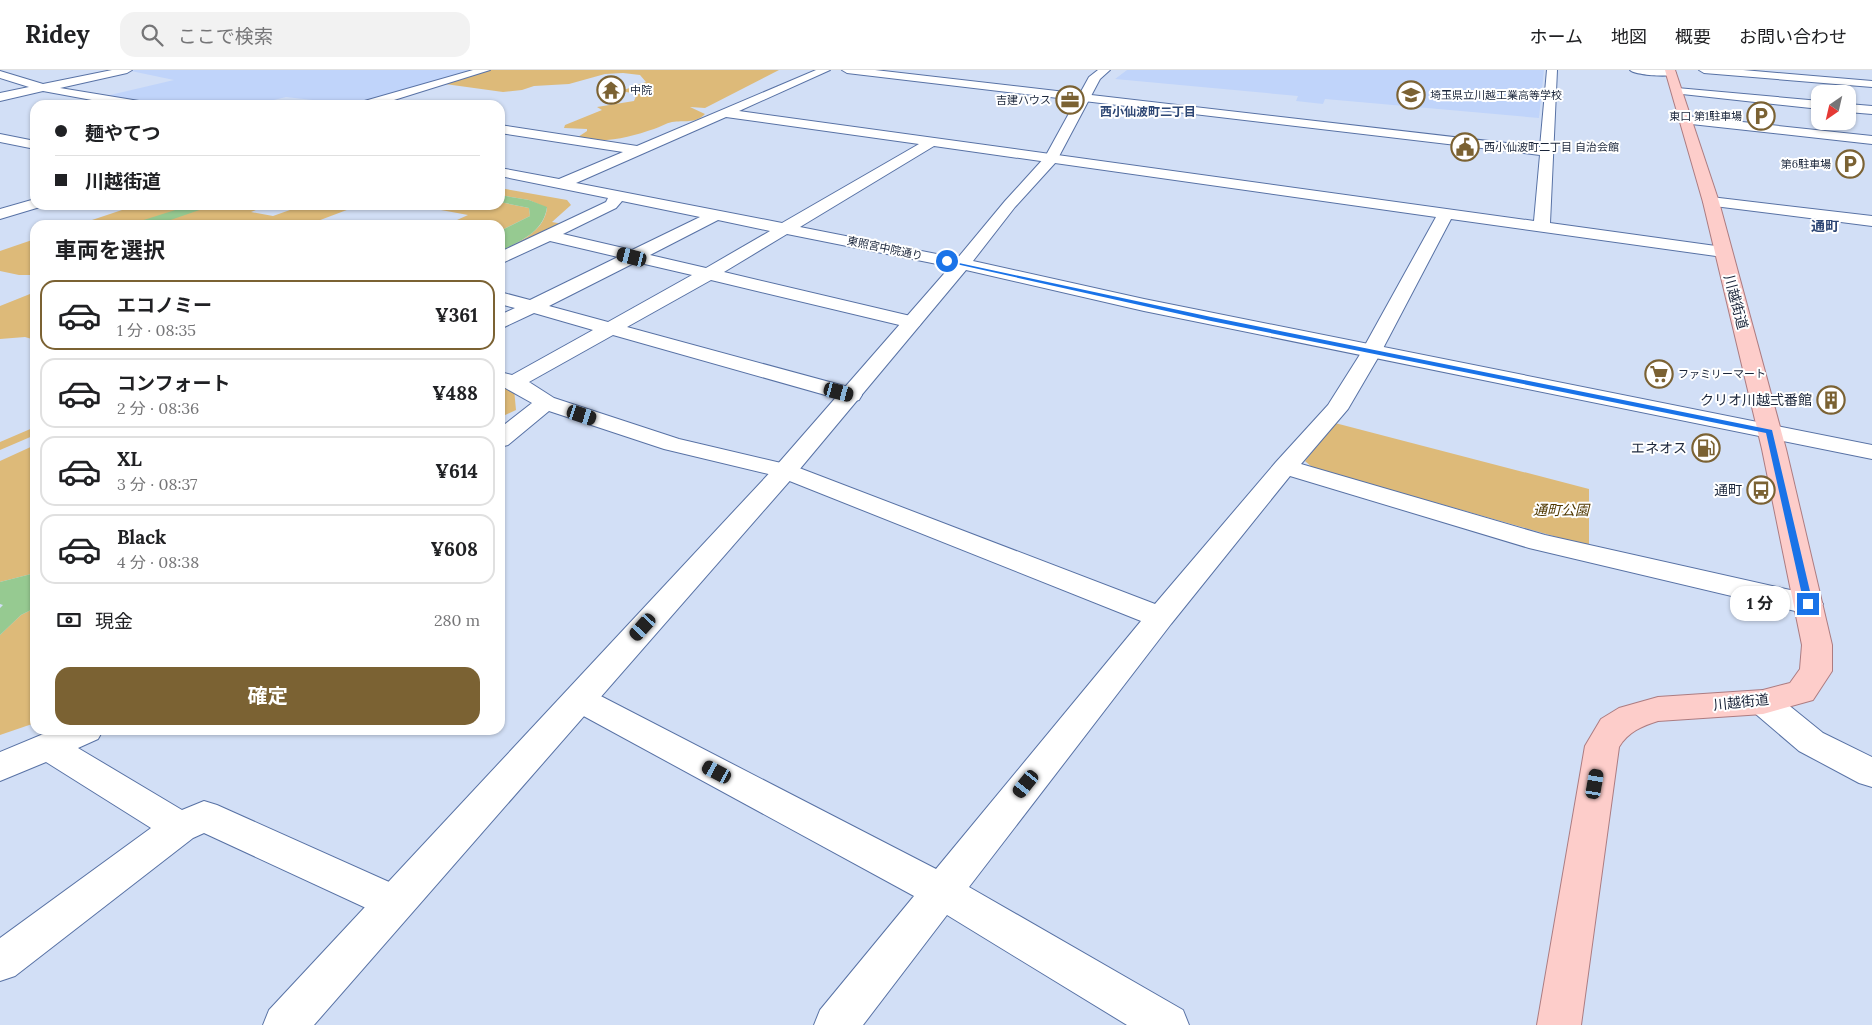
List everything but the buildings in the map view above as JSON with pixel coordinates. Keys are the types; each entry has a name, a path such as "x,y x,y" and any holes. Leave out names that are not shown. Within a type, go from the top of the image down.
{"main road":[{"name":"川越街道","path":"1560,1025 1602,746 1613,728 1631,717 1658,708 1763,702 1801,692 1816,671 1817,645 1770,431 1711,202 1673,78"}],"street":[{"path":"0,97 126,70"},
{"path":"382,100 485,70"},
{"path":"560,184 825,70"},
{"path":"847,70 1546,152"},
{"path":"285,1025 393,902 785,471 851,395 1010,204 1051,159 1095,77 1105,70"},
{"path":"1542,227 1552,70"},
{"path":"1634,70 1811,103"},
{"path":"1704,70 1872,84"},
{"path":"1827,70 1834,81"},
{"path":"0,74 43,88 111,100"},
{"path":"1856,109 1872,110"},
{"path":"724,113 1723,252"},
{"path":"1686,120 1872,140"},
{"path":"505,130 638,150"},
{"path":"0,138 30,144"},
{"path":"507,380 708,274 932,142"},
{"name":"東照宮中院通り","path":"505,173 788,228 962,264 1095,295 1872,452"},
{"path":"505,257 611,205 619,195"},
{"path":"1711,202 1872,220"},
{"path":"0,214 30,205"},
{"path":"505,321 718,214"},
{"path":"836,1025 1160,617 1285,467 1337,409 1371,352 1446,214"},
{"path":"549,236 912,322"},
{"path":"505,299 851,395"},
{"path":"507,380 546,403 672,444 785,471 1160,617"},
{"path":"505,436 546,403"},
{"path":"1285,467 1539,542 1808,604"},
{"path":"579,699 941,891 1167,1025"},
{"path":"1763,702 1811,742 1872,773"},
{"path":"0,767 75,735"},
{"path":"49,747 180,828"},
{"path":"0,962 180,828 204,816 393,902"}],"shaded area":[{"path":"477,70 374,100 313,100 286,97 274,100 130,100 106,96 174,80 131,71"},
{"name":"埼玉県立川越工業高等学校","path":"1127,70 1544,70 1539,118 1325,99 1323,104 1296,101 1298,96 1115,79"},
{"path":"505,196 529,200 547,207 545,216 536,230 505,248 505,228 530,216 529,208 505,203"},
{"path":"175,210 200,210 170,220 144,220"},
{"path":"30,574 30,610 21,615 0,635 0,608 3,605 0,604 0,582"}],"green space":[{"name":"中院","path":"490,70 779,70 705,108 690,107 705,114 697,119 676,121 626,137 597,140 578,137 587,129 564,128 565,125 602,110 597,107 634,101 637,94 621,91 646,82 640,75 623,73 605,74 569,84 534,86 522,90 503,92 445,84"},
{"path":"505,189 567,200 571,205 552,222 563,224 505,252 505,248 536,230 545,216 547,208 529,200 505,196"},
{"path":"505,203 529,208 530,216 505,228 505,220 457,220 468,215 441,210 505,210"},
{"path":"122,210 256,210 251,212 273,216 290,210 347,210 320,220 92,220"},
{"path":"30,241 30,275 0,271 0,251"},
{"path":"30,294 30,338 25,337 0,339 0,306"},
{"path":"505,386 514,389 516,410 505,415"},
{"name":"通町公園","path":"1335,423 1589,489 1589,546 1313,468 1305,461"},
{"path":"30,429 30,437 0,450 0,442"},
{"path":"30,447 30,574 0,582 0,461"},
{"path":"30,610 30,725 0,735 0,635 21,615"}],"place":[{"name":"中院","path":"611,90"},
{"name":"埼玉県立川越工業高等学校","path":"1411,95"},
{"name":"吉建ハウス","path":"1070,100"},
{"name":"東口 第1駐車場","path":"1761,116"},
{"name":"西小仙波町二丁目 自治会館","path":"1465,147"},
{"name":"第6駐車場","path":"1850,164"},
{"name":"ファミリーマート","path":"1659,374"},
{"name":"クリオ川越弍番館","path":"1831,400"},
{"name":"エネオス","path":"1706,448"},
{"name":"通町","path":"1761,490"}],"district":[{"name":"西小仙波町二丁目","path":"1148,112"},
{"name":"通町","path":"1825,226"}],"route":[{"path":"947,261 1390,356 1770,431 1808,604"}]}
